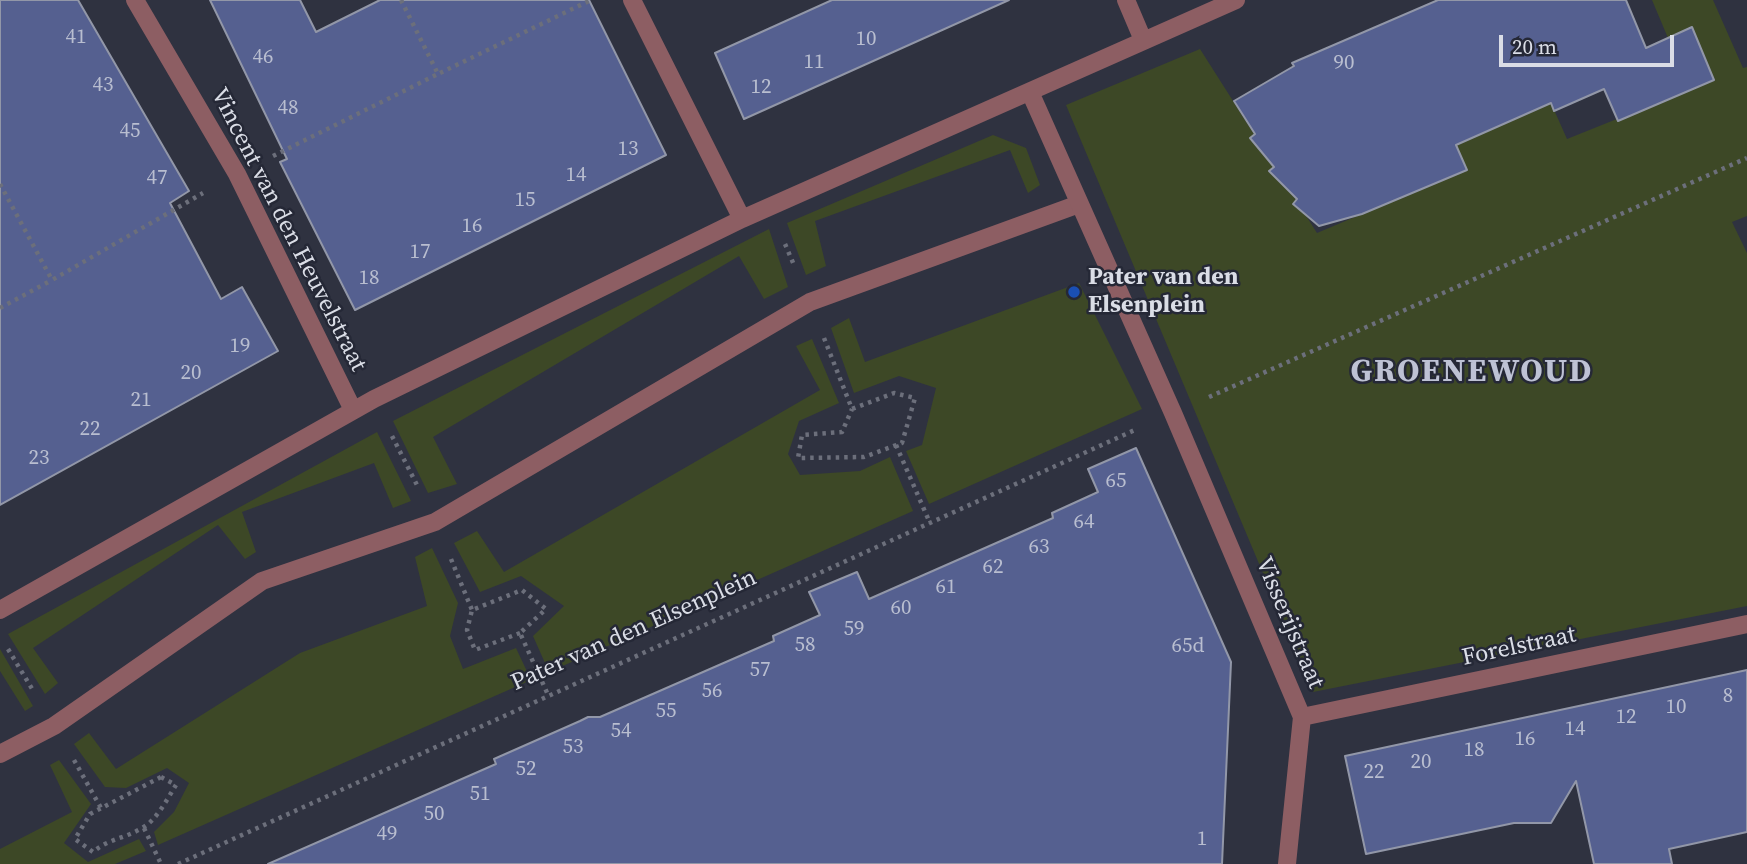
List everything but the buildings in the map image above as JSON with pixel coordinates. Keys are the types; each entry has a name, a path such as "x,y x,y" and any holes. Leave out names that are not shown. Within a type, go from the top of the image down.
{"street":[{"name":"Vincent van den Heuvelstraat","path":"135,0 237,174 353,410"},
{"path":"632,0 742,219"},
{"path":"1126,0 1143,40"},
{"path":"0,610 353,410 742,219 1236,0"},
{"path":"1030,92 1172,413"},
{"path":"0,754 54,726 262,581 435,522 810,302 1079,204"},
{"name":"Visserijstraat","path":"1172,413 1302,717 1287,864"},
{"name":"Forelstraat","path":"1302,717 1747,624"}],"path":[{"path":"401,0 438,74 591,0"},
{"name":"Pater van den Elsenplein","path":"178,864 1172,413 1747,158"},
{"path":"770,208 852,409 842,432 802,435 798,458 864,457 902,443 915,398 894,393 852,409"},
{"path":"0,308 52,280"},
{"path":"896,445 930,523"},
{"path":"522,590 546,609 520,633 475,650 467,630 472,610 522,590"},
{"path":"520,633 548,697"},
{"path":"161,777 176,785 144,828 102,844 93,852 75,839 90,814 161,777"},
{"path":"144,828 161,864"}],"green space":[{"path":"1652,0 1713,0 1743,68 1747,67 1747,216 1732,222 1747,253 1747,606 1313,692 1066,105 1200,49 1317,233 1414,192 1456,145 1551,103 1567,139 1714,80 1692,28 1668,38"},
{"path":"993,135 1026,148 1040,185 1028,193 1010,150 815,221 826,266 806,275 787,223"},
{"path":"769,229 788,287 764,299 739,256 433,437 457,484 428,493 393,421"},
{"path":"1079,283 1142,409 929,504 906,451 922,445 936,388 899,376 854,393 831,328 849,318 865,362"},
{"path":"812,339 839,403 799,421 788,454 800,475 860,471 890,457 913,511 549,672 533,636 564,606 521,576 480,592 454,543 477,531 504,572 820,390 796,346"},
{"path":"377,432 411,501 393,508 374,463 242,512 256,552 245,559 218,525 33,648 58,683 45,694 8,634"},
{"path":"432,548 458,603 450,636 463,669 516,648 531,680 158,845 154,832 174,812 189,783 167,768 126,788 105,787 74,744 89,733 116,769 300,653 427,606 415,557"},
{"path":"0,649 33,706 25,711 0,671"},
{"path":"59,760 91,804 64,843 88,862 139,839 146,851 115,864 0,864 0,849 72,812 50,765"}],"place":[{"name":"Pater van den Elsenplein","path":"1074,292"}],"district":[{"name":"GROENEWOUD","path":"1472,373"}]}
